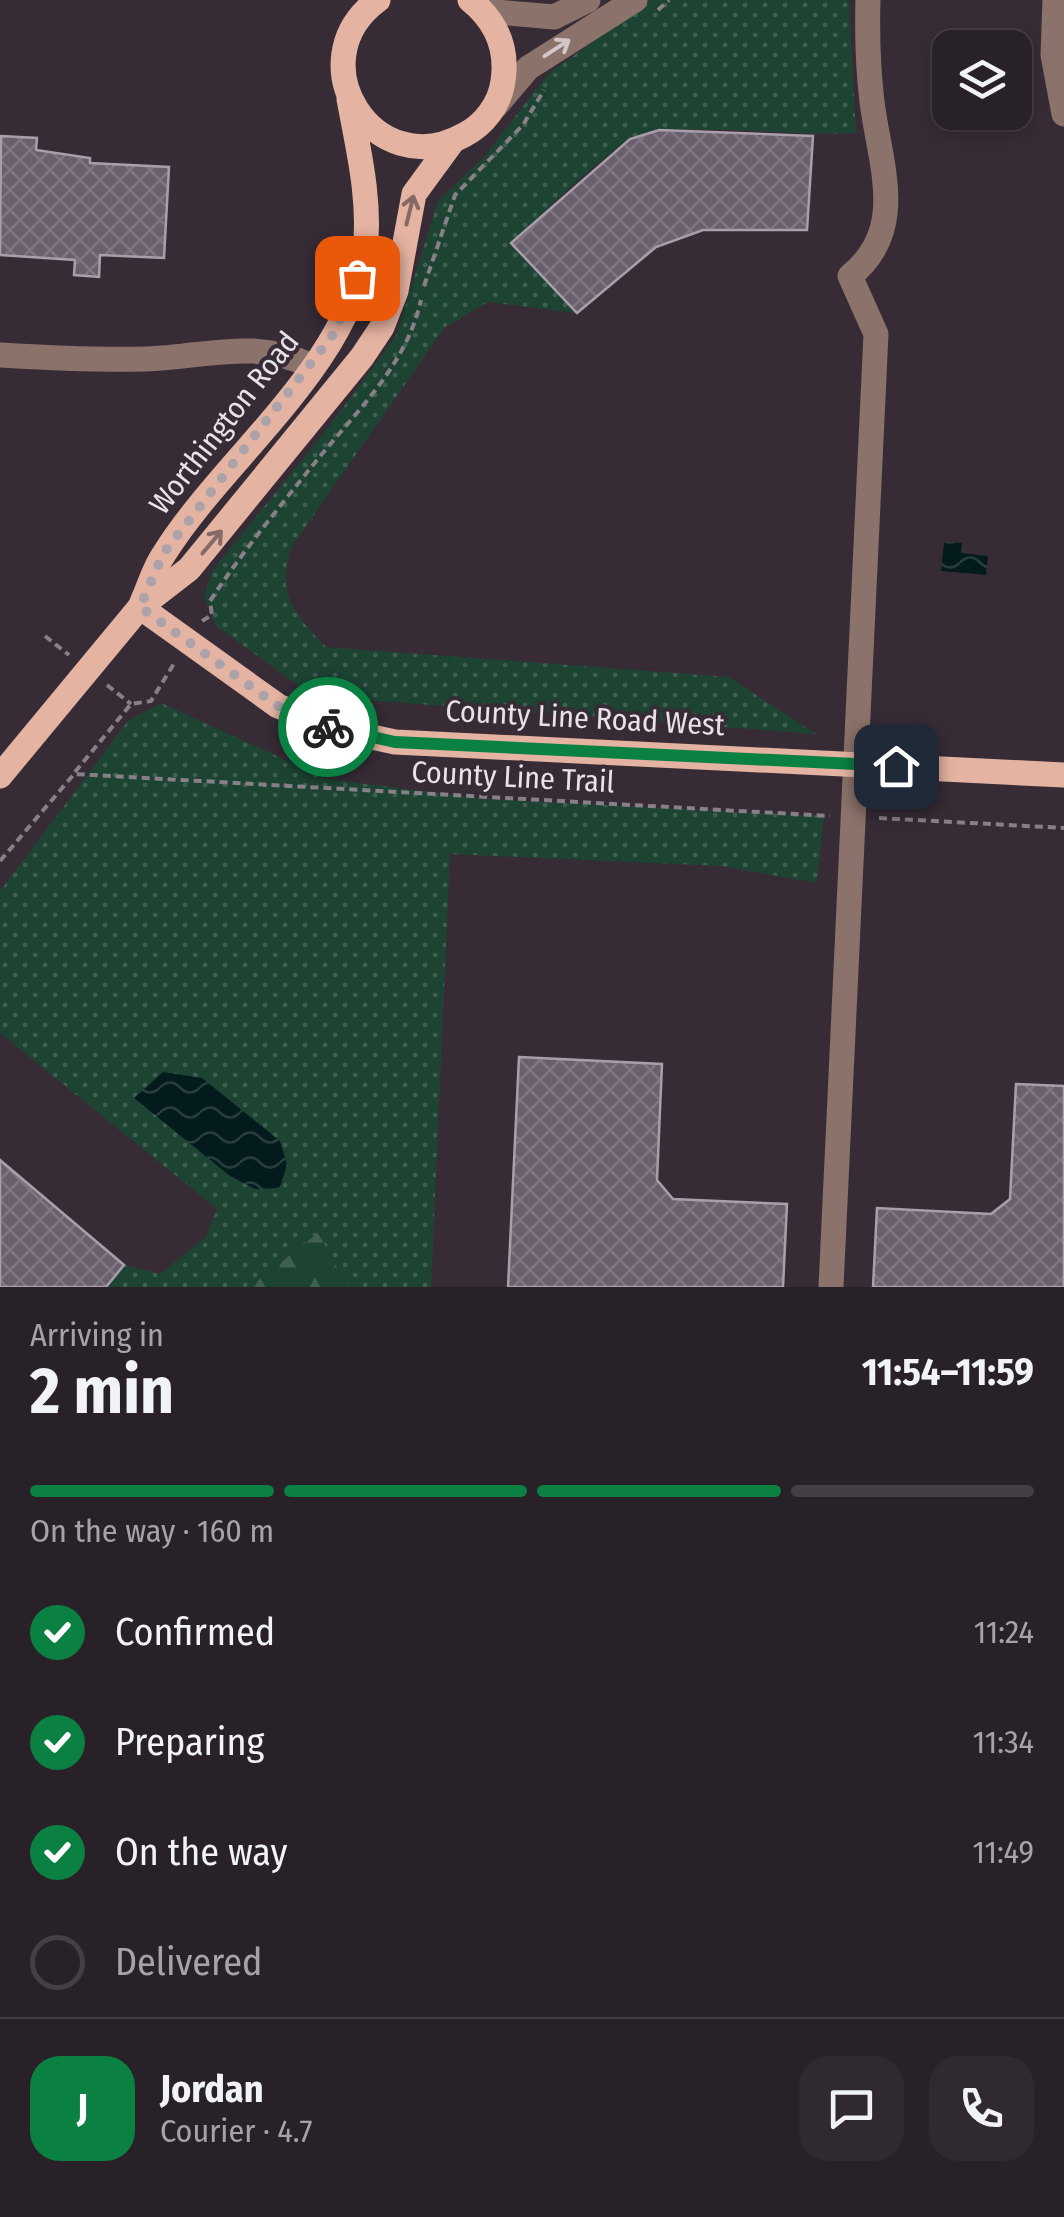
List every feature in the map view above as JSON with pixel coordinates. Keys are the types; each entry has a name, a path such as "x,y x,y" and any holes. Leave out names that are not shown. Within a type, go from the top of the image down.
{"main road":[{"name":"Worthington Road","path":"140,607 163,554 335,332 364,254 364,193 343,76 344,51 362,0"},
{"path":"351,28 378,0"},
{"path":"477,6 499,34 506,62 503,88 492,111"},
{"path":"349,99 372,127 404,145 428,147 452,142"},
{"name":"Worthington Road","path":"0,776 12,753 140,607 189,569 382,328 396,291 414,194 452,142 474,130 492,111"},
{"name":"County Line Road West","path":"140,607 278,706 334,729 395,742 1064,775"}],"street":[{"path":"477,6 554,17 588,0"},
{"path":"492,111 528,68 635,0"},
{"path":"831,1287 876,334 850,276 872,259 887,204 869,79 868,0"},
{"path":"1055,0 1053,55 1064,114"},
{"path":"0,355 148,359 233,350 280,351 312,366"}],"path":[{"path":"45,636 131,704"},
{"path":"0,862 131,704 151,701 153,694"},
{"name":"County Line Trail","path":"74,774 1064,828"}],"green space":[{"path":"651,0 849,0 856,133 679,130 634,138 607,155 511,243 577,313 488,302 445,327 292,546 287,562 287,590 297,613 326,647 729,677 816,734 313,696 215,625 204,595 212,571 328,428 396,336 438,201 483,158 548,74"},
{"path":"161,703 327,779 484,799 824,816 817,883 722,866 450,854 431,1287 348,1287 318,1233 250,1287 106,1287 124,1265 160,1274 205,1238 217,1209 0,1033 0,891 128,721"},
{"path":"318,1233 348,1287 250,1287"}],"water":[{"path":"944,542 962,543 961,553 988,556 986,575 941,571"},
{"path":"163,1072 202,1078 280,1141 287,1164 280,1188 255,1189 230,1176 134,1098"}],"building":[{"path":"659,130 813,136 807,230 703,230 656,247 577,313 511,243 630,139"},
{"path":"1,136 37,138 36,150 90,158 90,163 169,167 164,258 100,255 99,277 74,275 75,260 0,255"},
{"path":"519,1057 662,1064 657,1180 673,1199 787,1204 783,1287 508,1287"},
{"path":"1016,1084 1064,1086 1064,1287 873,1287 877,1208 991,1214 1010,1199"},
{"path":"0,1160 124,1265 106,1287 0,1287"}],"way so far":[{"path":"328,727 278,706 249,688 140,607 163,554 335,332 357,278"}],"route":[{"path":"328,727 395,742 896,766"}]}
